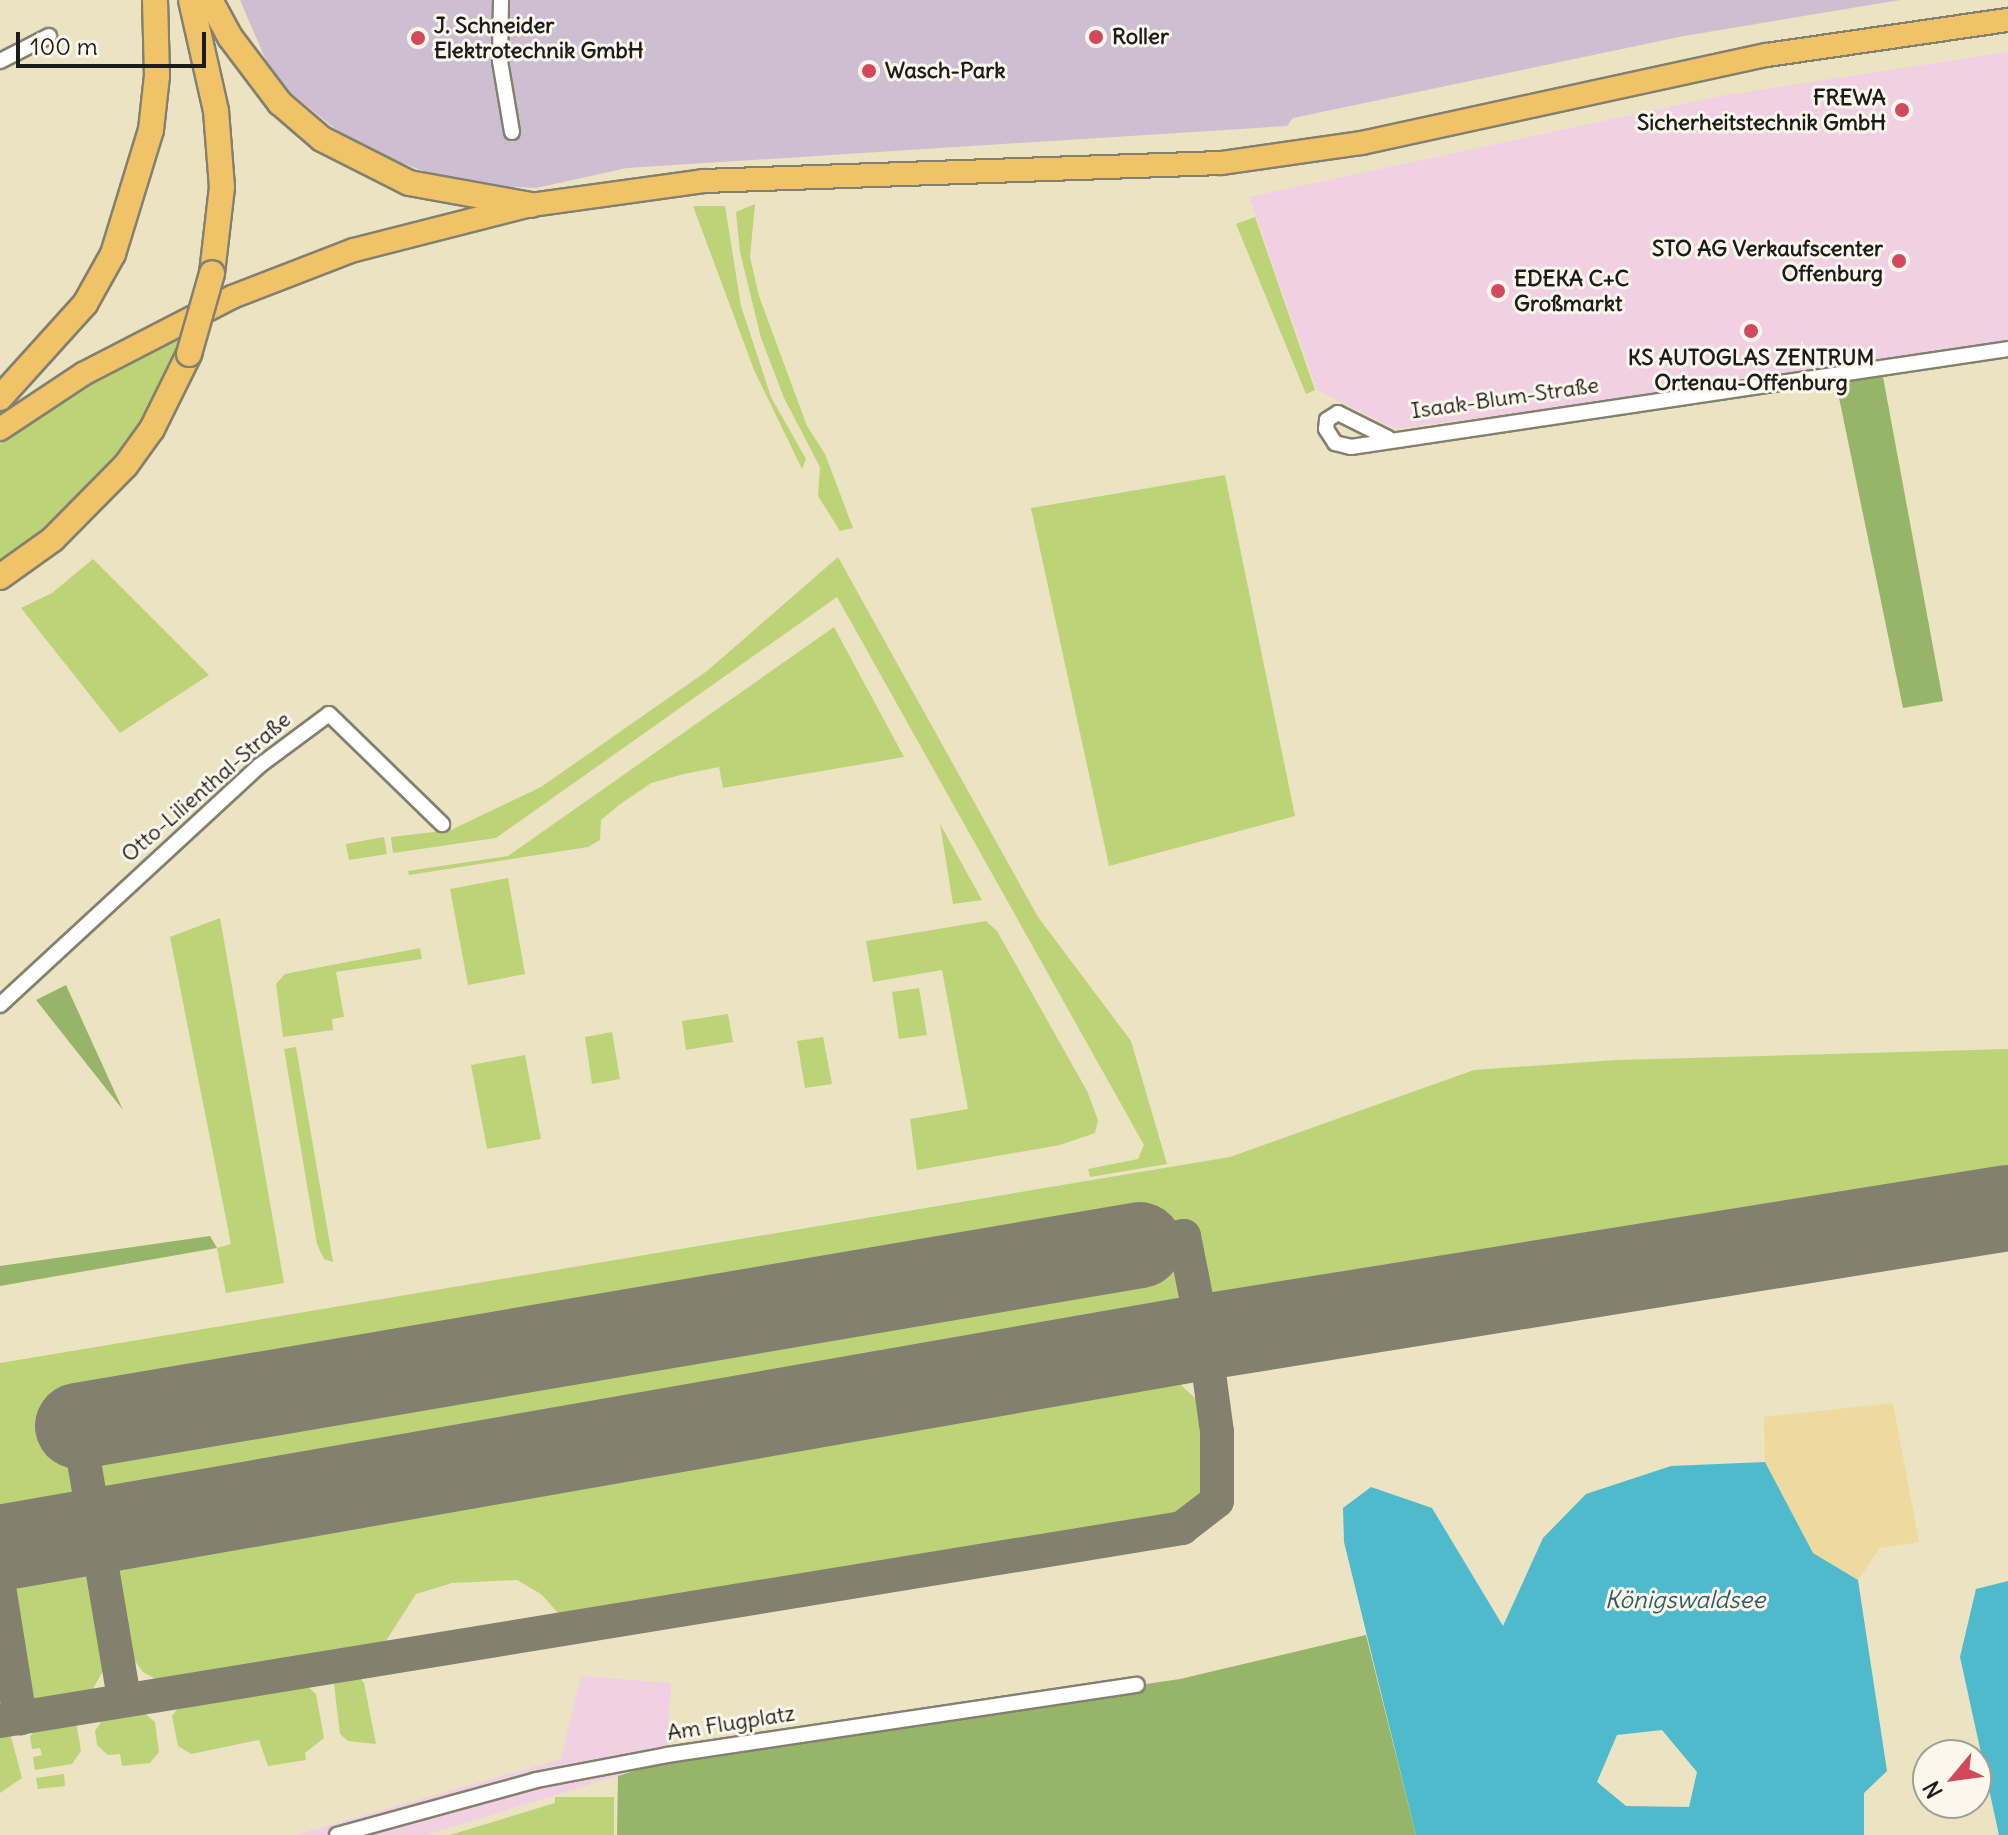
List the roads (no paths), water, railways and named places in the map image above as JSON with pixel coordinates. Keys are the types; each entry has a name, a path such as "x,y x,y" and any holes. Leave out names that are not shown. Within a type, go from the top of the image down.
{"highway":[{"path":"0,398 85,304 113,254 151,130 157,76 155,0"},
{"path":"0,577 53,539 126,465 152,429 189,354 212,273 222,187 216,111 191,0"},
{"path":"210,0 230,37 280,103 322,139 409,183 531,205"}],"main road":[{"path":"0,429 83,374 232,297 354,250 531,205 691,182 1221,163 1362,143 1781,53 2008,20"}],"street":[{"path":"501,0 500,61 512,132"},
{"path":"0,61 49,36"},
{"name":"Isaak-Blum-Straße","path":"1388,438 2008,349"},
{"name":"Otto-Lilienthal-Straße","path":"0,1005 259,766 329,714 442,824"},
{"name":"Am Flugplatz","path":"337,1835 536,1780 667,1755 1137,1685"}],"water":[{"name":"Königswaldsee","path":"1765,1462 1813,1553 1858,1580 1887,1771 1864,1793 1864,1835 1416,1835 1344,1542 1343,1508 1371,1487 1432,1508 1503,1626 1543,1538 1586,1494 1671,1466","holes":["1662,1730 1697,1772 1689,1807 1626,1806 1597,1782 1617,1735"]},
{"path":"2008,1581 2008,1835 1999,1835 1992,1803 1992,1739 1978,1739 1960,1657 1976,1589"}],"place":[{"name":"Roller","path":"1096,37"},
{"name":"J. Schneider Elektrotechnik GmbH","path":"418,38"},
{"name":"Wasch-Park","path":"869,71"},
{"name":"FREWA Sicherheitstechnik GmbH","path":"1902,110"},
{"name":"STO AG Verkaufscenter Offenburg","path":"1899,261"},
{"name":"EDEKA C+C Großmarkt","path":"1498,291"},
{"name":"KS AUTOGLAS ZENTRUM Ortenau-Offenburg","path":"1751,331"}]}
